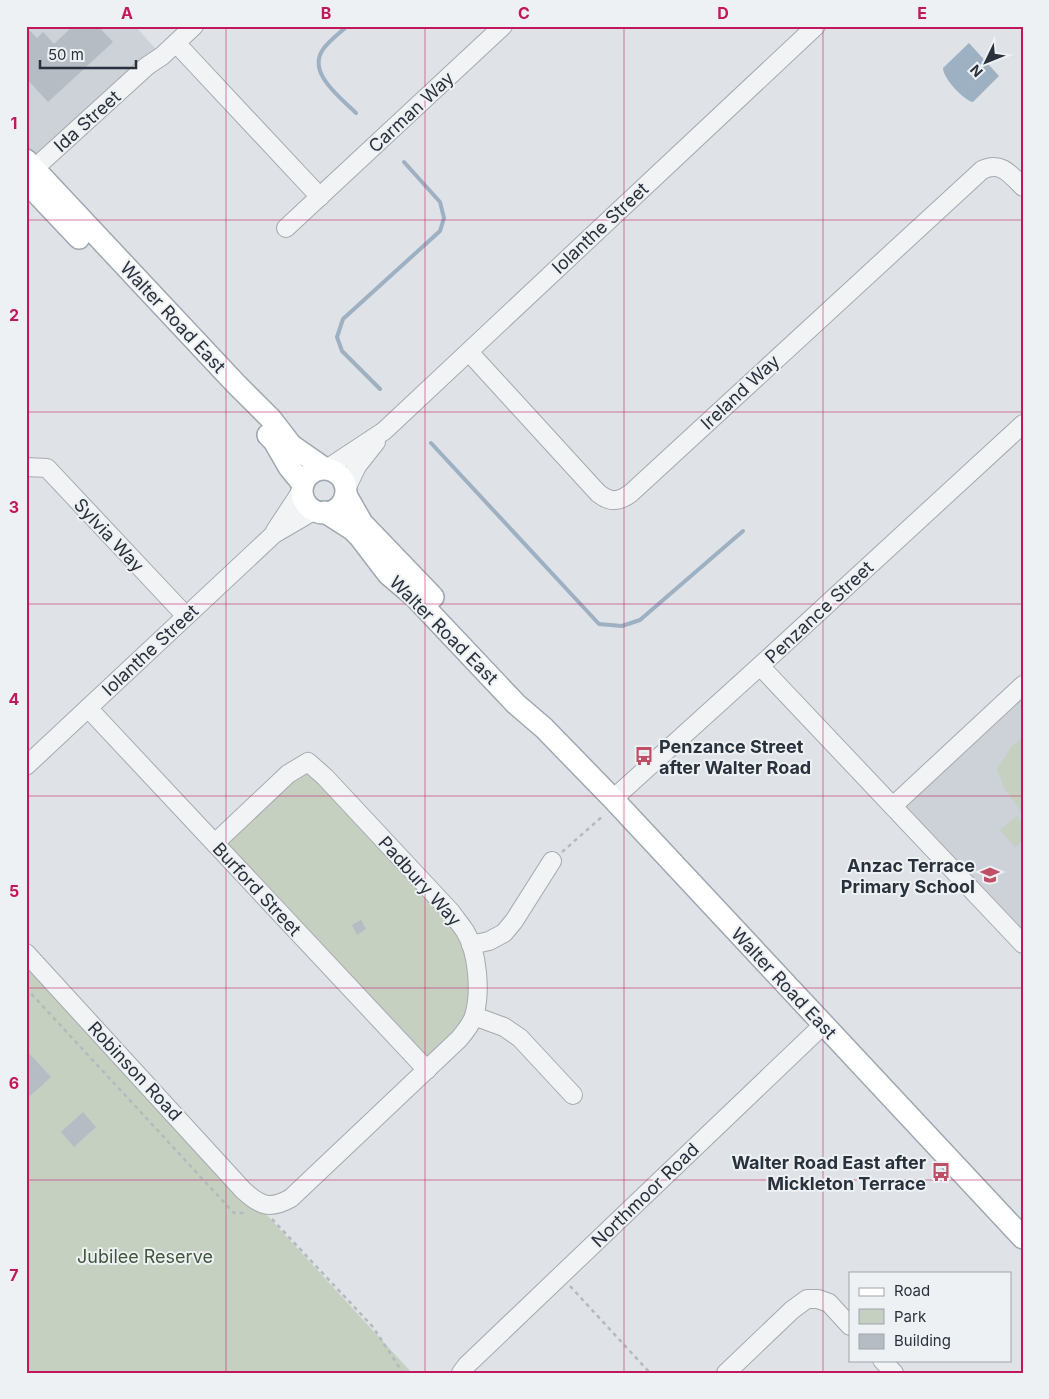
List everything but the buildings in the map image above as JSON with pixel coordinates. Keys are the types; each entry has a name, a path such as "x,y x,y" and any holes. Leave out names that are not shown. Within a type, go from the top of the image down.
{"main road":[{"name":"Walter Road East","path":"28,172 271,419 291,445 326,468"},
{"name":"Walter Road East","path":"28,172 242,410 274,441 303,487"},
{"path":"326,468 341,476 346,492 343,503 338,508 332,512 320,511 306,502 303,487 309,475 326,468"},
{"name":"Walter Road East","path":"346,492 362,523 526,696 544,728"},
{"name":"Walter Road East","path":"320,511 360,536 388,574 414,596 516,704 544,728 609,807 823,1025 1023,1238"}],"street":[{"name":"Ida Street","path":"28,172 194,26"},
{"name":"Carman Way","path":"286,228 503,26"},
{"name":"Iolanthe Street","path":"346,492 357,466 384,431 816,26"},
{"path":"176,43 320,197"},
{"name":"Ireland Way","path":"468,352 598,493 609,500 617,501 624,499 982,170 990,166 998,167 1008,172 1023,187"},
{"name":"Penzance Street","path":"609,807 1023,424"},
{"name":"Iolanthe Street","path":"326,468 384,431"},
{"name":"Sylvia Way","path":"26,467 47,468 186,616"},
{"name":"Iolanthe Street","path":"26,766 274,534 303,487"},
{"name":"Iolanthe Street","path":"274,534 320,511"},
{"path":"760,666 1023,944"},
{"path":"893,806 1023,685"},
{"name":"Burford Street","path":"88,708 427,1070"},
{"name":"Padbury Way","path":"215,843 288,774 308,762 325,777 451,912 466,932 477,972 478,994 474,1016 459,1039 292,1198 278,1204 262,1204"},
{"path":"471,945 504,933 514,921 552,861"},
{"name":"Robinson Road","path":"26,953 243,1190 262,1204"},
{"path":"474,1016 504,1027 520,1038 572,1095"},
{"name":"Northmoor Road","path":"460,1370 823,1025"},
{"path":"726,1373 792,1310 807,1299 818,1299 830,1303 849,1325"},
{"path":"884,1362 894,1373"}],"path":[{"path":"552,861 609,807"},
{"path":"26,988 234,1212 243,1214 258,1208 262,1204 276,1224 373,1327 403,1373"},
{"path":"560,1275 650,1373"}],"shaded area":[{"path":"26,26 135,26 162,56 34,169 26,160"},
{"name":"Anzac Terrace Primary School","path":"1023,685 1023,944 893,806"}],"green space":[{"path":"1023,737 1023,814 1004,788 997,769 1011,747"},
{"path":"308,762 466,932 474,1016 427,1070 215,843"},
{"path":"1017,816 1023,824 1023,841 1015,847 1000,830"},
{"name":"Jubilee Reserve","path":"26,953 412,1373 26,1373"}],"water":[{"path":"969,43 999,76 973,102 954,88 946,77 943,68"}],"waterway":[{"path":"347,26 324,48 319,57 319,66 327,84 356,113"},
{"path":"380,389 342,351 337,337 343,319 440,231 444,218 440,202 404,162"},
{"path":"431,443 599,624 622,626 640,620 743,531"}],"place":[{"name":"Penzance Street after Walter Road","path":"644,756"},
{"name":"Anzac Terrace Primary School","path":"990,875"},
{"name":"Walter Road East after Mickleton Terrace","path":"941,1172"}]}
